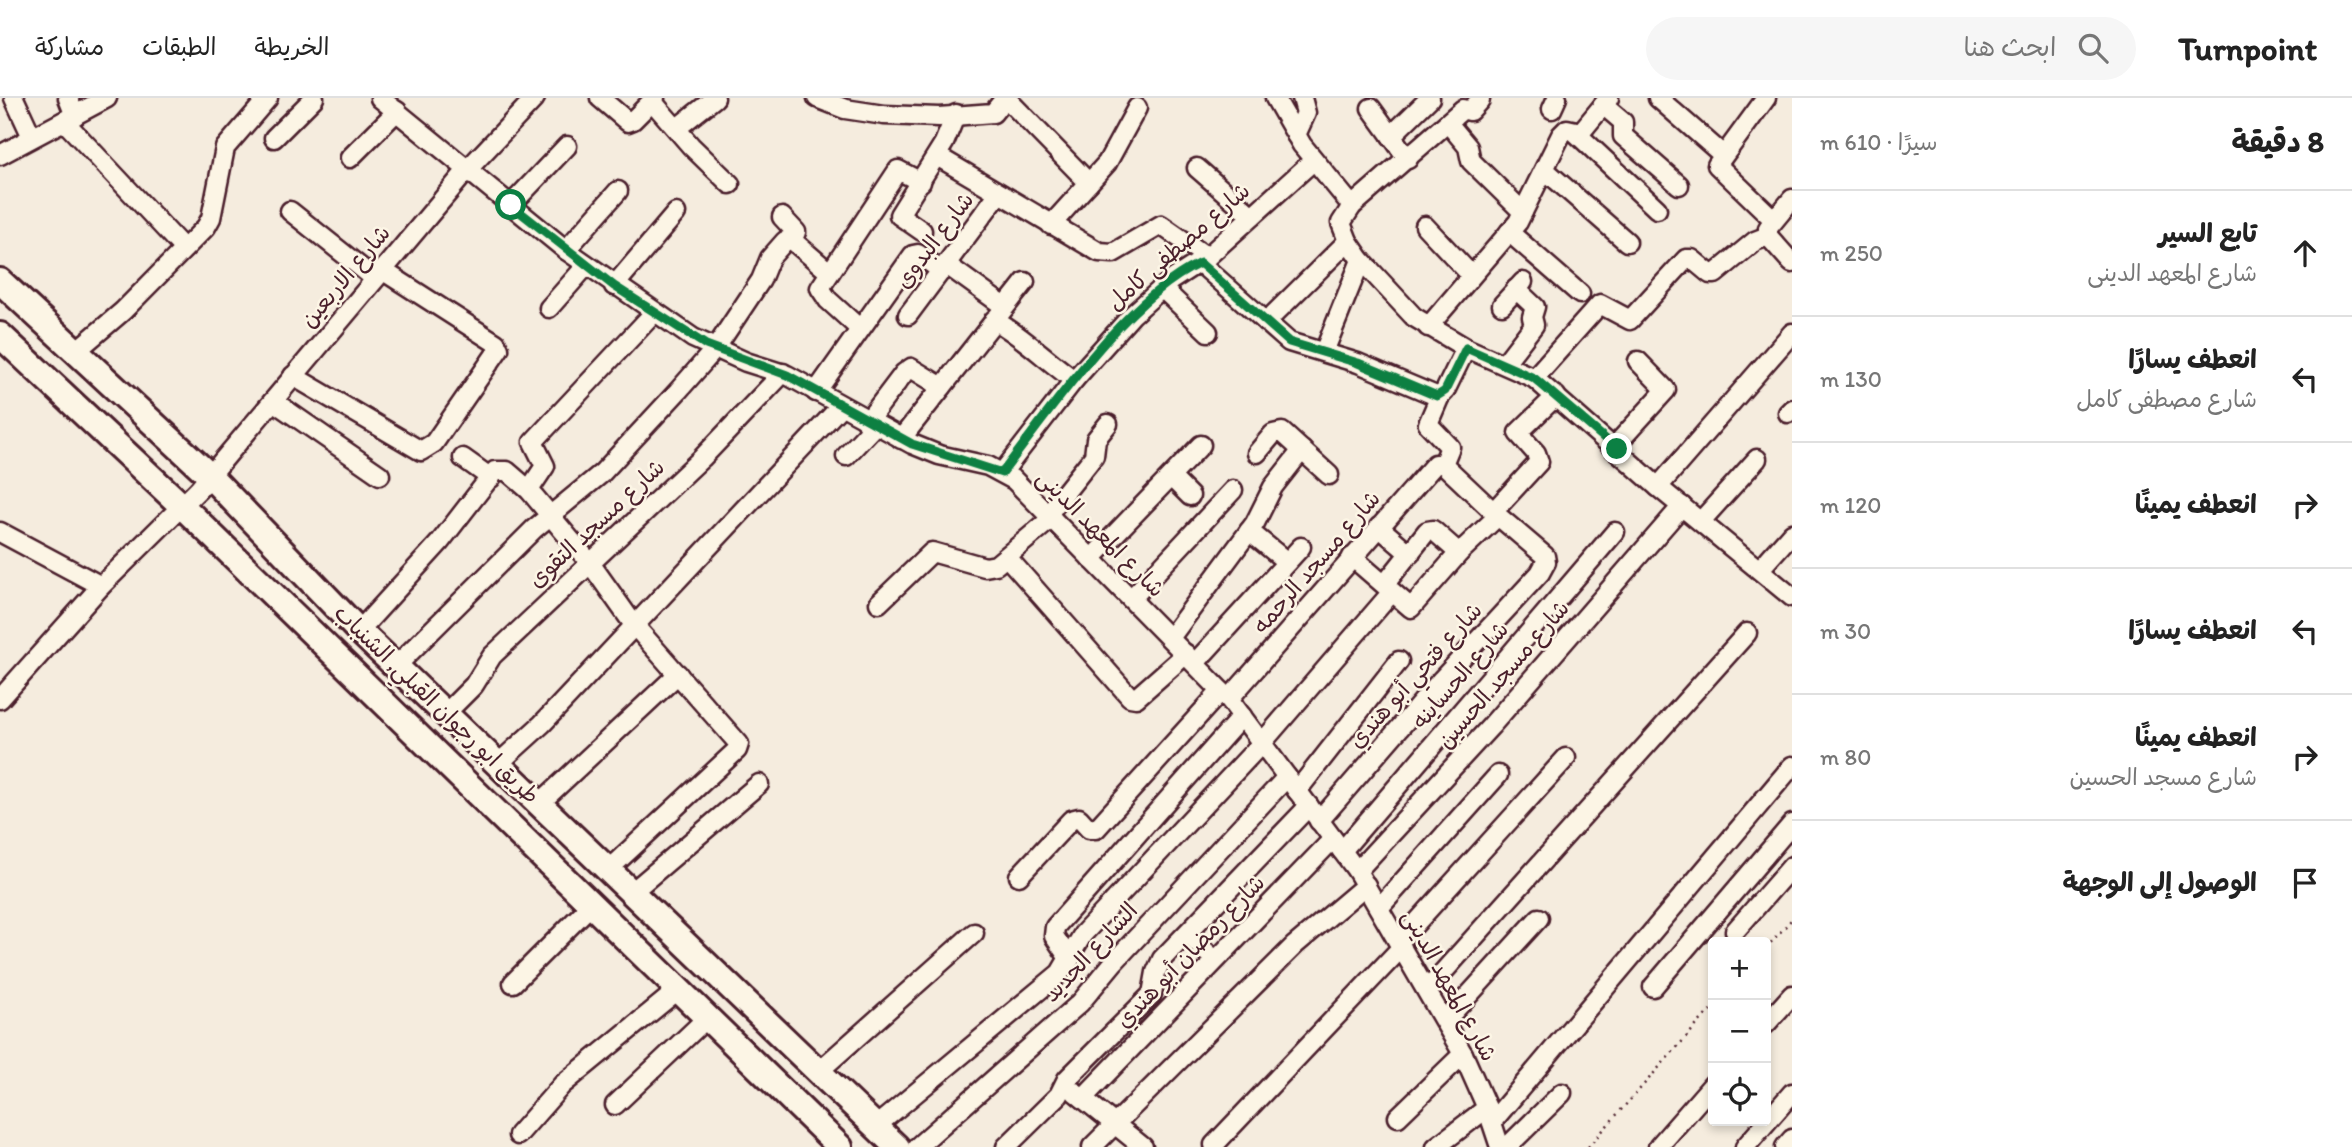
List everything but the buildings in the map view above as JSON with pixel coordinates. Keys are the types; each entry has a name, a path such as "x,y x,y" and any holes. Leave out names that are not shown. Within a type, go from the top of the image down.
{"street":[{"path":"14,98 32,137"},
{"path":"68,98 69,119 184,249"},
{"path":"0,155 107,98"},
{"path":"75,352 123,311 211,218 225,148 268,98"},
{"path":"274,138 314,98"},
{"name":"شارع المعهد الدينى","path":"380,98 566,250 654,313 715,349 783,373 901,439 939,455 1002,473 1050,516 1225,695 1361,878 1464,1054 1490,1115 1500,1147"},
{"name":"شارع الاربعين","path":"0,699 101,586 195,493 468,169 535,98"},
{"path":"600,98 628,122 654,99 677,128 730,184"},
{"path":"677,128 715,98"},
{"path":"817,98 898,116 939,117 993,113 1005,98 1089,183"},
{"path":"1275,98 1313,161 1352,206"},
{"path":"1296,135 1306,113 1303,98"},
{"path":"1391,136 1430,98"},
{"path":"1658,98 1723,155"},
{"path":"1766,98 1723,155 1718,168 1771,228 1792,263"},
{"path":"1480,100 1471,110 1463,109 1352,206 1341,223 1348,241 1361,260 1402,306 1428,327 1466,348 1534,378 1658,487 1791,595"},
{"path":"1576,133 1581,132 1606,101 1623,122 1623,136 1679,185"},
{"path":"1051,225 1115,150 1137,108"},
{"path":"1371,108 1408,159"},
{"path":"350,159 397,111"},
{"path":"922,231 899,216 937,156 956,114"},
{"path":"1448,123 1468,146 1471,161 1523,212"},
{"path":"1428,327 1523,212 1564,131 1576,133 1657,209"},
{"path":"511,205 567,146"},
{"path":"937,156 1051,225 1106,254 1161,225 1203,260 1289,342 1324,352 1440,396"},
{"name":"شارع مصطفى كامل","path":"1002,473 1074,380 1114,334 1162,288 1203,260 1313,161"},
{"path":"1197,168 1252,216"},
{"path":"860,328 822,293 820,288 898,170 921,181"},
{"path":"1545,170 1627,242"},
{"path":"566,250 618,191"},
{"name":"شارع البدوى","path":"908,315 999,193"},
{"path":"1534,378 1600,304 1630,320 1686,259 1715,274 1771,228 1792,199"},
{"path":"290,211 378,274 496,343 499,349 434,443 421,451 293,376"},
{"path":"614,286 676,213"},
{"path":"782,217 796,232 792,240"},
{"path":"1425,226 1471,275"},
{"path":"1509,232 1580,294"},
{"path":"397,665 550,517 602,473 715,349 761,280 770,258 785,241 792,240 829,272"},
{"path":"1266,322 1348,241"},
{"path":"816,392 912,255 918,254 944,268 1000,314 1034,351 1074,380"},
{"path":"1324,352 1361,260"},
{"path":"549,308 587,265"},
{"name":"طريق ابو رجوان القبلي, الشنباب","path":"0,281 75,352 195,493 593,904 840,1147"},
{"path":"901,439 1026,282"},
{"path":"1502,305 1519,285 1535,307 1532,317 1534,325 1504,363"},
{"path":"1162,288 1208,332"},
{"path":"529,490 545,466 534,449 536,439 654,313"},
{"path":"1658,487 1792,332"},
{"name":"طريق ابو رجوان القبلي, الشنباب","path":"0,335 195,493 397,665 897,1147"},
{"path":"1466,348 1428,424 1450,447 1443,464 1496,514"},
{"path":"1614,447 1666,390 1638,361"},
{"path":"846,456 871,424 904,373 911,368 942,387"},
{"name":"شارع مسجد التقوى","path":"447,712 474,685 492,656 702,458 783,373"},
{"path":"1352,557 1413,608 1539,462 1536,453 1518,433 1556,396"},
{"path":"272,401 380,475"},
{"path":"499,763 542,724 841,406"},
{"path":"879,603 932,552 985,567 996,565 1007,557 1050,516 1094,456 1096,439 1108,424"},
{"path":"1257,453 1278,432 1282,432 1329,475"},
{"path":"1091,559 1202,445"},
{"path":"1170,638 1249,531 1273,487 1302,450"},
{"path":"463,458 491,478"},
{"path":"1701,521 1757,459"},
{"name":"شارع مسجد الرحمه","path":"1019,876 1071,820 1079,818 1089,829 1096,829 1225,695 1436,464 1443,464"},
{"path":"359,631 440,542 498,469 503,469 529,490 590,563 634,625 738,744 737,750 608,870"},
{"path":"1171,477 1190,496"},
{"path":"1130,598 1233,489"},
{"name":"شارع مسجد الحسين","path":"1092,1147 1361,878 1682,506"},
{"name":"شارع فتحي أبو هندي","path":"1006,1147 1059,1095 1064,1082 1152,994 1158,966 1187,934 1314,813 1540,573 1546,562 1541,551 1496,514"},
{"path":"1380,527 1410,554"},
{"path":"876,1126 1060,973 1083,934 1261,744 1389,588 1410,554 1430,530 1459,553"},
{"path":"1249,531 1287,562"},
{"path":"0,532 101,586"},
{"name":"شارع الحساينه","path":"1337,845 1615,532"},
{"path":"1760,569 1792,533"},
{"path":"1007,557 1130,697 1136,698 1191,659 1301,547"},
{"path":"1427,990 1746,633"},
{"name":"الشارع الجديد","path":"917,1147 1080,1003 1114,962 1292,784 1399,661"},
{"path":"540,803 678,674"},
{"path":"1070,960 1054,936 1055,927 1242,716"},
{"path":"1214,1145 1400,945 1566,758"},
{"path":"1436,1147 1490,1115 1792,765"},
{"path":"1379,908 1498,775"},
{"path":"632,892 759,784"},
{"path":"1653,987 1792,824"},
{"name":"شارع رمضان أبو هندي","path":"1083,1098 1215,960 1337,845"},
{"path":"1735,931 1792,866"},
{"path":"513,983 593,904"},
{"path":"1445,1021 1539,918"},
{"path":"819,1071 974,933"},
{"path":"1187,934 1215,960"},
{"path":"518,1135 562,1085 679,989"},
{"path":"1771,1018 1792,995"},
{"path":"615,1105 708,1017"},
{"path":"1398,1117 1464,1054"},
{"path":"1064,1082 1143,1147"},
{"path":"1658,1147 1708,1090"},
{"path":"1507,1147 1562,1093"},
{"path":"1745,1147 1792,1093"},
{"path":"1785,1147 1792,1139"}],"path":[{"path":"1771,942 1792,919"},
{"path":"1588,1147 1708,1013"}],"route":[{"path":"511,205 614,286 706,345 787,375 867,422 912,444 939,455 988,466 1002,473 1074,380 1114,334 1170,281 1200,263 1293,344 1308,346 1358,363 1437,396 1445,391 1466,348 1534,378 1617,449"}]}
